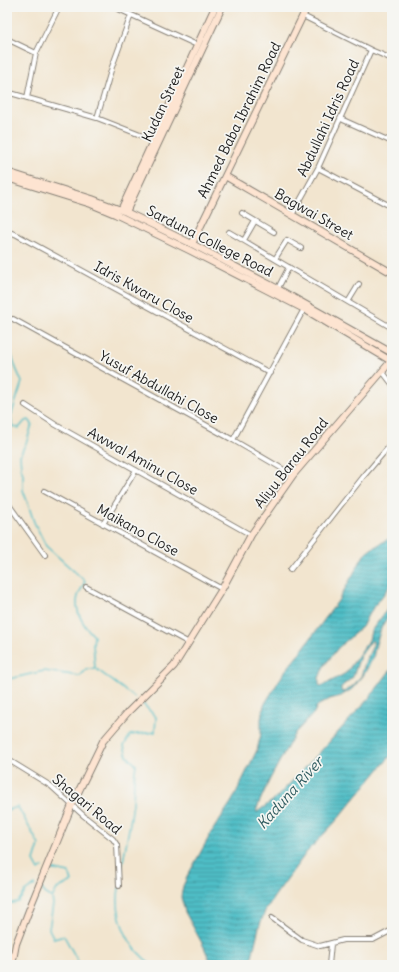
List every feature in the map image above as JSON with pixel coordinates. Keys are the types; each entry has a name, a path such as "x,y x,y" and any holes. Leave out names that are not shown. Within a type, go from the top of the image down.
{"street":[{"path":"27,98 36,53 59,7"},
{"path":"114,7 197,45"},
{"path":"124,211 153,140 214,7"},
{"name":"Kudan Street","path":"124,211 222,7"},
{"name":"Ahmed Baba Ibrahim Road","path":"192,244 307,7"},
{"path":"97,118 112,67 131,15"},
{"path":"303,16 392,59"},
{"path":"7,39 36,53"},
{"name":"Abdullahi Idris Road","path":"292,215 318,168 371,50"},
{"path":"7,92 97,118 153,140"},
{"path":"341,119 392,142"},
{"path":"318,168 392,207"},
{"name":"Sarduna College Road","path":"7,172 92,199 124,211 192,244 392,353"},
{"name":"Bagwai Street","path":"225,176 392,273"},
{"name":"Sarduna College Road","path":"7,178 91,204 115,214 276,291 391,360"},
{"path":"242,213 274,232"},
{"path":"244,240 255,221"},
{"name":"Idris Kwaru Close","path":"7,231 17,235 270,373"},
{"path":"229,232 392,328"},
{"path":"275,259 287,240 301,248"},
{"path":"276,291 289,267"},
{"path":"348,302 359,284"},
{"path":"234,440 304,309"},
{"name":"Yusuf Abdullahi Close","path":"13,319 234,440 293,475"},
{"name":"Aliyu Barau Road","path":"12,965 19,937 72,805 103,741 128,712 174,666 222,589 251,536 293,475 391,360"},
{"path":"382,371 392,384"},
{"name":"Awwal Aminu Close","path":"25,405 56,425 251,536"},
{"path":"290,570 363,477 392,443"},
{"path":"104,524 136,470"},
{"name":"Maikano Close","path":"44,491 222,589"},
{"path":"7,502 45,555"},
{"path":"86,587 189,643"},
{"name":"Shagari Road","path":"7,759 51,786 84,816 113,839 117,845 119,886"},
{"path":"272,918 302,940 320,946 343,940 373,940 392,930"},
{"path":"329,965 331,944"}],"water":[{"name":"Kaduna River","path":"392,537 392,583 368,615 362,627 338,648 324,666 319,678 319,685 324,685 346,673 369,640 371,631 386,611 392,598 392,610 382,626 373,658 363,676 352,689 341,696 330,699 317,706 314,713 295,733 270,779 256,811 257,812 275,799 319,753 370,697 392,668 392,754 337,820 306,853 274,897 265,911 259,927 250,965 212,965 185,912 181,897 183,886 214,828 232,801 257,750 261,734 261,719 264,705 285,671 338,601 364,555 371,549","holes":["372,640 373,645 361,676 354,685 344,692 341,691 341,687 353,677 360,656"]}],"waterway":[{"path":"7,325 8,340 16,368 22,382 11,416 12,426 19,428 25,421 29,420 32,424 27,441 20,455 23,474 23,490 34,522 46,546 85,581 78,596 77,607 83,623 94,636 93,644 95,668 134,697"},
{"path":"7,681 9,679 44,671 80,676 86,670 95,668"},
{"path":"120,878 132,812 136,765 127,756 124,746 130,735 155,732 156,717 143,704"},
{"path":"7,810 18,807 39,845 34,861 39,870 43,867"},
{"path":"50,869 69,873 72,881 57,889 52,898 53,904 49,929 54,939 64,936 80,965"},
{"path":"7,904 18,902 26,891 35,885"},
{"path":"41,888 51,897"},
{"path":"119,888 119,910 125,932 136,950 153,965"}]}
